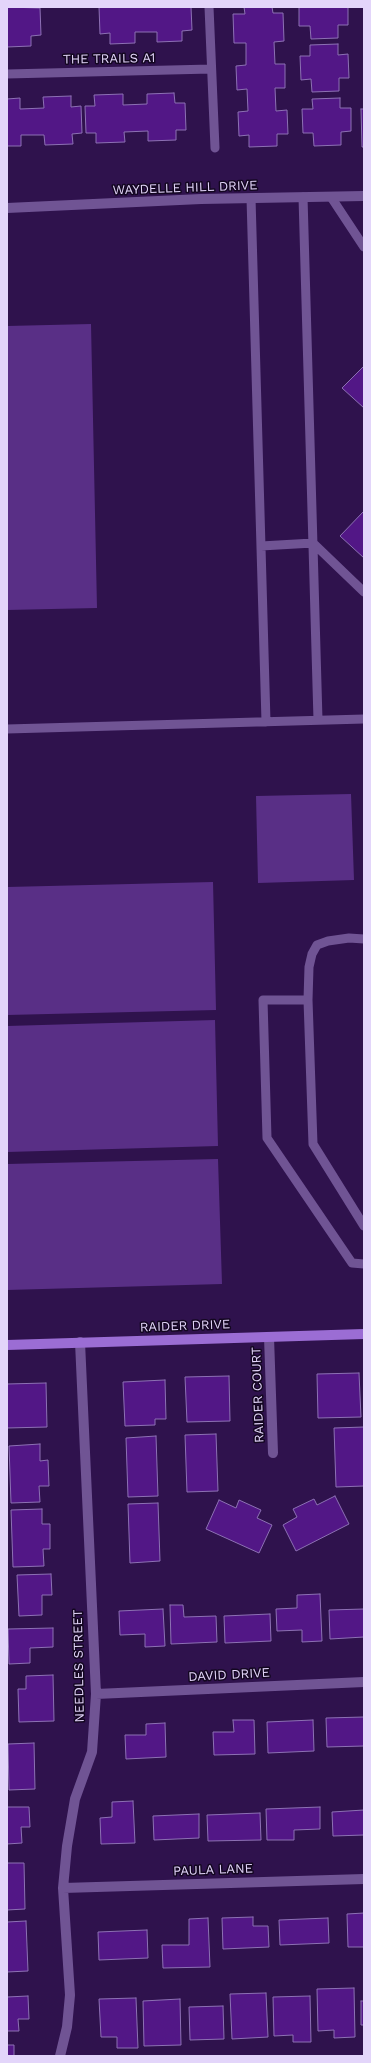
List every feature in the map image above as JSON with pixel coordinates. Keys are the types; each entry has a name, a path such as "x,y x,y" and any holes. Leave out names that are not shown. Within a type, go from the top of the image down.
{"main road":[{"name":"RAIDER DRIVE","path":"7,1344 364,1334"}],"street":[{"name":"WAYDELLE HILL DRIVE","path":"7,208 251,198 364,196"},
{"name":"RAIDER COURT","path":"269,1337 273,1453"},
{"name":"NEEDLES STREET","path":"60,2056 67,2027 70,1995 63,1888 67,1846 75,1799 92,1752 96,1694 80,1342"},
{"name":"DAVID DRIVE","path":"96,1694 364,1682"},
{"name":"PAULA LANE","path":"63,1888 364,1879"}],"lane":[{"path":"209,7 215,148"},
{"name":"THE TRAILS A1","path":"7,74 211,69"},
{"path":"331,196 364,247"},
{"path":"303,197 318,720"},
{"path":"251,198 266,722"},
{"path":"260,546 313,543 364,592"},
{"path":"7,729 364,719"},
{"path":"364,939 349,938 328,940 317,945 312,954 309,967 308,1000 313,1144 364,1226"},
{"path":"308,1000 263,1000 267,1138 352,1264 364,1264"}],"shaded area":[{"path":"91,324 97,608 7,610 7,326"},
{"path":"351,794 354,880 258,883 256,796"},
{"path":"213,882 216,1010 7,1015 7,887"},
{"path":"215,1020 218,1146 7,1152 7,1026"},
{"path":"218,1159 222,1284 7,1290 7,1164"}],"building":[{"path":"7,7 40,8 41,35 31,36 31,46 7,47"},
{"path":"99,7 191,7 192,30 182,31 182,41 157,42 157,32 135,32 135,43 110,44 110,33 100,34"},
{"path":"244,7 272,7 273,13 283,13 284,41 274,42 275,64 285,64 285,88 275,88 276,111 287,110 288,134 277,134 277,146 249,147 249,135 239,136 238,112 248,111 247,89 237,90 236,66 246,65 246,43 234,43 233,14 245,14"},
{"path":"299,7 348,7 348,25 338,25 338,38 311,39 310,26 299,26"},
{"path":"338,44 338,55 348,54 349,78 339,78 339,91 312,92 311,79 301,80 300,56 310,56 310,45"},
{"path":"174,93 175,103 185,103 186,130 176,130 176,140 148,141 148,131 124,132 125,142 96,143 96,133 86,133 85,106 95,106 94,95 123,94 123,105 147,104 147,94"},
{"path":"71,96 71,107 81,106 82,133 72,134 73,144 45,145 44,135 21,135 21,146 7,146 7,99 20,98 20,109 44,108 43,97"},
{"path":"340,98 340,108 351,108 351,131 341,132 341,145 314,146 313,133 303,133 302,109 313,109 312,99"},
{"path":"361,109 364,109 364,147 362,147"},
{"path":"364,366 364,408 342,388"},
{"path":"364,511 364,558 340,536"},
{"path":"359,1373 361,1417 318,1418 317,1374"},
{"path":"229,1376 230,1421 187,1422 185,1377"},
{"path":"165,1380 166,1419 155,1419 155,1425 125,1426 123,1382"},
{"path":"46,1383 47,1427 7,1428 7,1384"},
{"path":"364,1427 364,1486 336,1487 334,1428"},
{"path":"216,1434 218,1491 187,1492 185,1435"},
{"path":"156,1436 158,1496 128,1497 126,1438"},
{"path":"40,1444 40,1461 48,1460 49,1486 39,1486 40,1502 11,1503 9,1446"},
{"path":"335,1496 349,1524 296,1551 283,1525 297,1517 293,1509 314,1499 317,1505"},
{"path":"219,1500 236,1508 239,1500 261,1510 257,1518 272,1525 259,1553 206,1529"},
{"path":"158,1503 160,1561 130,1563 128,1504"},
{"path":"42,1509 42,1524 50,1524 50,1549 43,1549 44,1566 13,1567 11,1510"},
{"path":"51,1574 52,1595 42,1595 42,1615 19,1616 17,1575"},
{"path":"320,1594 322,1641 302,1642 302,1630 277,1631 276,1609 297,1608 297,1595"},
{"path":"170,1605 183,1605 184,1617 216,1616 217,1642 171,1644"},
{"path":"163,1609 165,1646 145,1647 145,1634 120,1635 119,1611"},
{"path":"364,1609 364,1637 330,1639 329,1610"},
{"path":"270,1614 271,1641 225,1643 224,1616"},
{"path":"53,1628 53,1647 30,1648 30,1663 9,1664 8,1629"},
{"path":"53,1675 54,1721 19,1722 18,1689 26,1689 26,1676"},
{"path":"364,1717 364,1746 327,1747 326,1718"},
{"path":"233,1720 254,1720 255,1754 214,1755 213,1732 234,1732"},
{"path":"313,1720 314,1751 268,1753 267,1722"},
{"path":"165,1723 166,1757 126,1759 125,1735 146,1735 146,1724"},
{"path":"34,1743 35,1789 9,1790 8,1744"},
{"path":"133,1801 135,1843 101,1844 100,1818 112,1817 112,1802"},
{"path":"7,1807 29,1807 30,1827 21,1827 22,1843 7,1844"},
{"path":"320,1807 320,1829 294,1830 294,1840 267,1840 266,1809"},
{"path":"364,1810 364,1835 333,1836 332,1812"},
{"path":"260,1813 261,1840 208,1841 207,1815"},
{"path":"199,1814 199,1838 154,1840 153,1816"},
{"path":"7,1863 24,1863 25,1909 7,1910"},
{"path":"364,1913 364,1947 348,1947 347,1914"},
{"path":"253,1917 253,1926 268,1926 269,1947 223,1949 222,1918"},
{"path":"208,1918 210,1967 163,1968 162,1945 189,1945 189,1919"},
{"path":"328,1918 329,1943 280,1945 279,1920"},
{"path":"26,1921 28,1971 7,1972 7,1922"},
{"path":"147,1930 148,1958 99,1960 98,1932"},
{"path":"354,1988 355,2037 334,2038 334,2030 318,2031 317,1989"},
{"path":"266,1993 268,2037 232,2039 230,1994"},
{"path":"28,1996 29,2019 18,2019 19,2031 7,2031 7,1997"},
{"path":"310,1996 311,2042 293,2042 293,2035 274,2036 273,1997"},
{"path":"136,1998 138,2048 117,2048 117,2037 101,2037 99,1999"},
{"path":"180,1999 181,2045 144,2046 143,2001"},
{"path":"361,2001 364,2001 364,2025 361,2025"},
{"path":"223,2006 224,2039 190,2040 189,2007"},
{"path":"7,2045 14,2045 14,2056 7,2056"}]}
